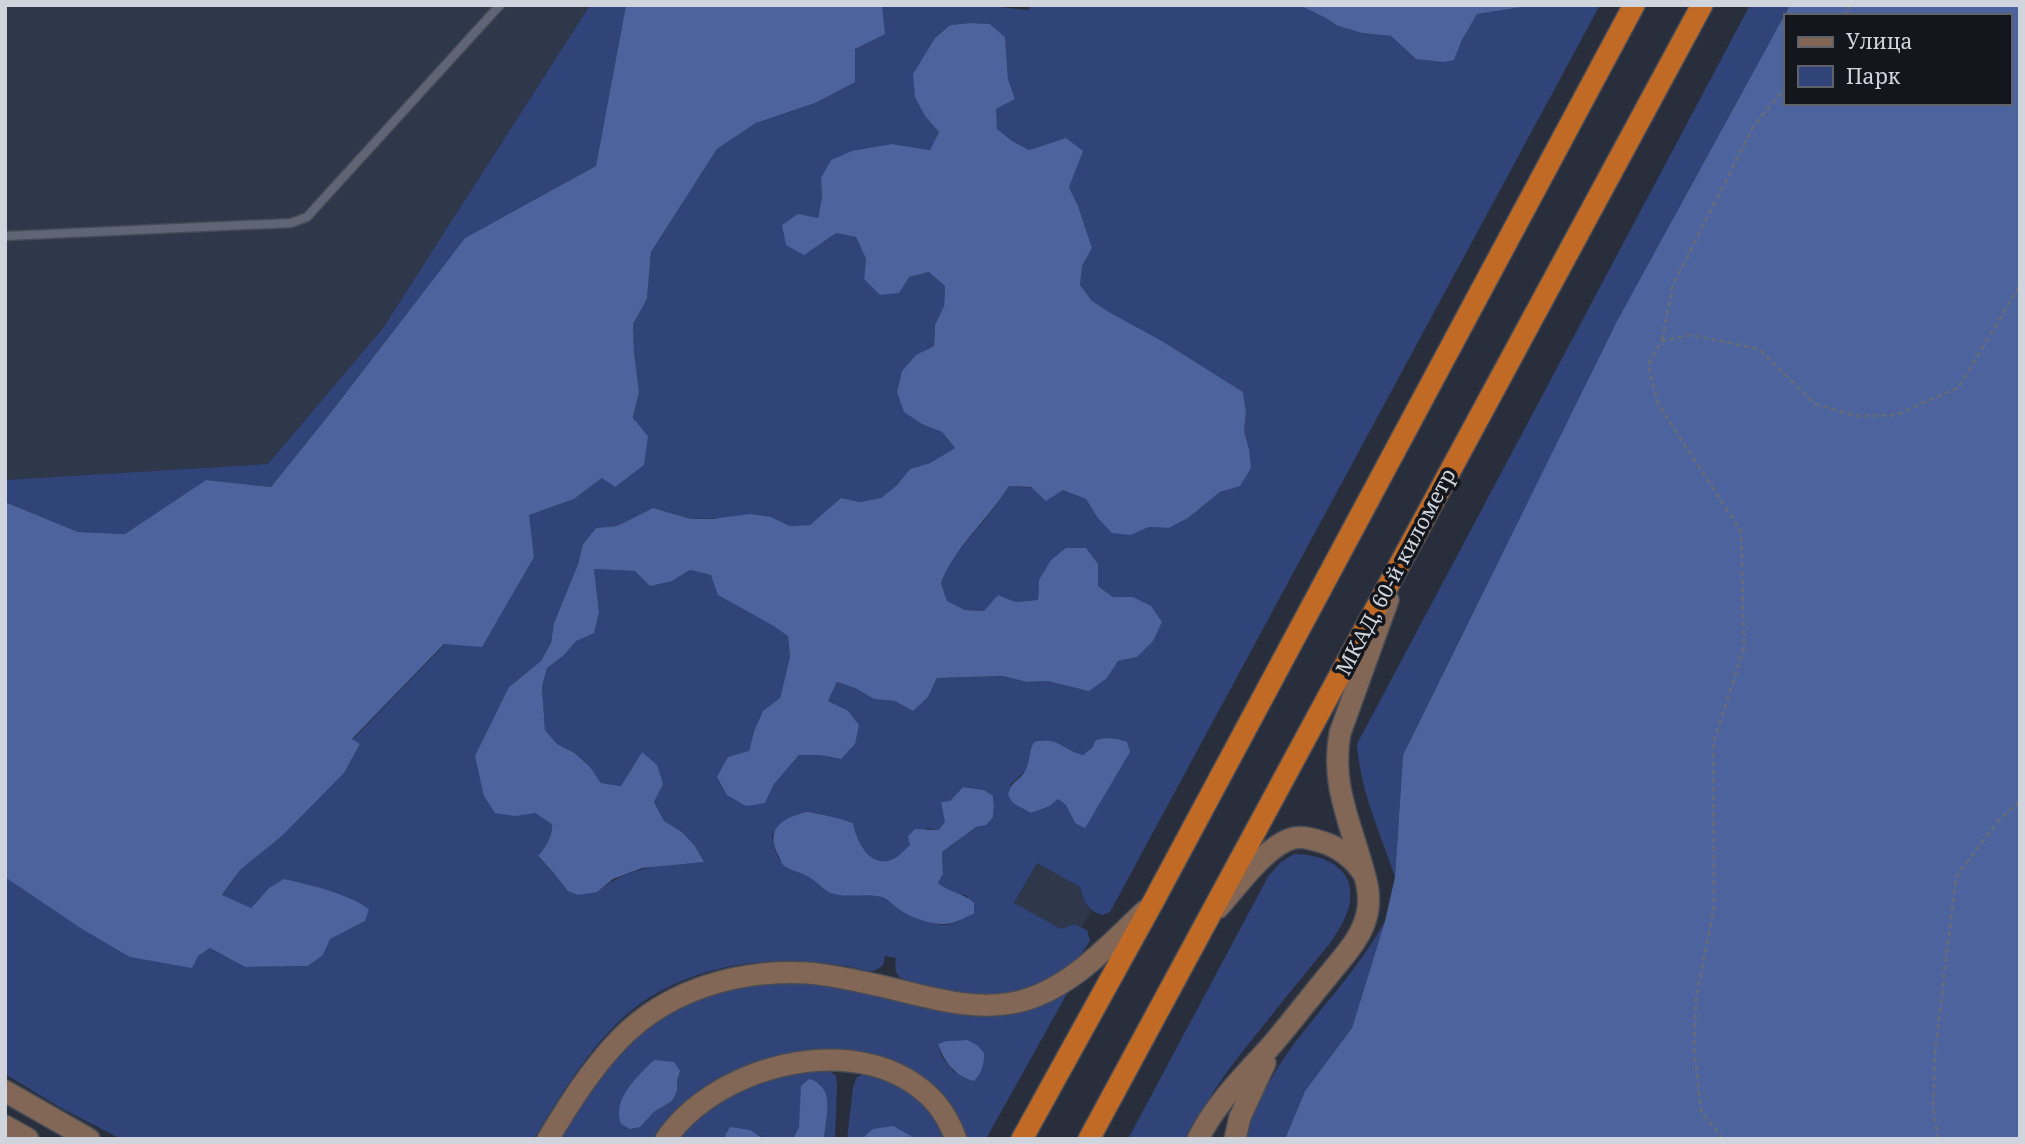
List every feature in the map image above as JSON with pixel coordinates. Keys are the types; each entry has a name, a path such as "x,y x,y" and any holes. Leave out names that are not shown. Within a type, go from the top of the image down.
{"highway":[{"path":"1023,1139 1634,5"},
{"name":"МКАД, 60-й километр","path":"1089,1139 1702,5"}],"main road":[{"path":"1198,1139 1209,1118 1226,1096 1347,952 1361,932 1367,916 1370,899 1367,881 1342,799 1337,772 1337,752 1340,733 1401,563"},
{"path":"1210,917 1263,858 1279,845 1294,838 1330,845 1359,866 1367,881"},
{"path":"548,1139 595,1067 620,1038 642,1018 667,1002 694,990 748,975 779,972 854,980 967,1005 994,1006 1019,1002 1065,981 1092,961 1152,904"},
{"path":"1235,1139 1240,1117 1254,1084 1279,1036"},
{"path":"666,1139 689,1112 737,1082 766,1071 821,1059 847,1060 870,1065 894,1073 915,1085 935,1102 956,1139"},
{"path":"5,1091 89,1139"},
{"path":"5,1126 23,1139"},
{"path":"5,1126 28,1139"}],"lane":[{"path":"5,236 291,223 307,216 500,5"}],"path":[{"path":"1723,1139 1701,1111 1694,1048 1696,997 1714,908 1713,744 1744,648 1741,531 1658,404 1648,365 1662,341 1673,285 1753,127 1784,89"},
{"path":"1662,341 1691,335 1759,349 1815,404 1856,416 1896,415 1959,387 2020,285"},
{"path":"1938,1139 1933,1107 1935,1052 1956,877 1999,820 2020,801"}],"shaded area":[{"path":"5,5 590,5 383,328 268,464 5,480"},
{"path":"626,5 882,5 885,34 855,49 855,82 815,103 756,123 717,149 651,252 647,299 633,324 639,392 633,418 648,436 644,465 615,487 602,478 574,499 529,515 534,557 482,647 444,644 352,739 360,744 344,773 282,836 240,870 222,895 251,908 269,888 284,879 328,890 359,903 369,909 365,921 330,939 323,955 308,966 245,967 210,948 198,956 192,968 130,957 82,929 5,877 5,502 78,532 125,534 206,480 271,487 465,238 596,166"},
{"path":"1299,5 1535,5 1477,14 1454,60 1443,62 1416,59 1391,36 1362,33 1338,26"},
{"path":"1790,5 2020,5 2020,1139 1285,1139 1305,1091 1352,1028 1385,921 1395,877 1403,755 1617,321 1784,16 1784,105 2011,105 2011,14 1785,14"},
{"path":"990,24 1005,37 1008,79 1015,99 996,109 997,129 1029,150 1066,138 1083,151 1069,187 1092,248 1082,266 1080,285 1092,301 1243,392 1246,412 1244,431 1251,468 1240,486 1220,492 1188,518 1169,528 1149,527 1131,535 1112,533 1097,517 1086,499 1063,490 1046,501 1031,487 1009,486 947,569 941,583 947,601 965,610 984,611 998,595 1016,602 1038,600 1039,580 1051,560 1066,548 1086,548 1098,564 1098,586 1113,597 1133,597 1151,606 1162,622 1153,641 1137,657 1118,661 1107,678 1089,691 1048,681 1027,682 1002,676 937,678 928,697 913,711 895,701 874,699 837,682 828,701 847,710 859,725 855,744 841,759 799,755 774,784 765,803 746,806 727,795 717,777 728,757 749,751 763,711 780,698 790,657 788,636 718,595 711,575 690,570 672,581 650,586 635,571 594,569 599,612 594,633 576,641 563,656 547,668 542,687 545,730 557,744 575,753 590,767 601,783 621,786 642,752 657,765 663,784 654,802 664,821 682,832 695,846 704,862 642,868 613,879 597,892 578,895 568,891 538,856 548,841 552,824 535,813 515,816 495,813 484,796 475,756 509,687 541,661 551,643 554,623 578,564 583,544 596,528 617,526 653,508 691,519 750,514 771,517 790,526 810,525 841,498 860,502 881,498 897,485 910,469 930,463 955,448 942,432 922,424 904,412 897,392 902,371 916,355 934,346 935,325 944,306 945,286 929,272 909,277 899,293 880,295 864,279 866,259 856,237 836,233 804,255 786,245 782,225 798,214 818,218 822,197 821,178 831,160 852,151 892,144 930,150 939,132 925,116 915,97 913,74 935,38 950,25"},
{"path":"1106,738 1127,742 1130,752 1085,828 1075,823 1066,805 1058,799 1050,806 1031,813 1013,803 1008,795 1013,784 1025,771 1034,742 1055,742 1083,755 1092,748 1096,740"},
{"path":"963,787 984,790 993,796 993,817 986,825 976,827 942,852 943,874 938,883 974,903 974,914 949,924 922,920 903,912 882,897 829,892 807,876 783,865 775,849 774,833 780,824 806,812 853,823 861,845 871,857 885,861 893,859 910,845 908,836 915,829 938,830 945,822 941,802 950,801"},
{"path":"1037,863 1080,887 1084,901 1091,911 1082,927 1075,924 1061,929 1014,904"},
{"path":"967,1040 977,1045 984,1053 982,1068 974,1081 961,1076 951,1067 938,1044"},
{"path":"654,1060 674,1062 680,1071 677,1091 672,1101 654,1112 640,1127 630,1129 621,1124 620,1105 628,1089"},
{"path":"809,1079 823,1088 826,1095 824,1139 793,1139 799,1127 801,1086"},
{"path":"893,1126 913,1139 862,1139 873,1129"},
{"path":"730,1127 750,1130 764,1139 726,1139"}],"green space":[{"path":"590,5 626,5 596,166 465,238 271,487 206,480 125,534 78,532 5,502 5,480 268,464 383,328"},
{"path":"882,5 997,5 1028,10 1031,5 1299,5 1338,26 1362,33 1391,36 1416,59 1454,60 1477,14 1535,5 1600,5 1110,912 1102,915 1092,910 1084,901 1080,887 1037,863 1014,903 1061,929 1075,924 1087,930 1090,940 1084,950 1066,967 1042,981 995,994 953,992 908,981 897,974 896,958 885,956 883,965 873,971 818,962 777,961 730,966 686,979 645,1001 612,1028 576,1074 534,1139 121,1139 61,1108 5,1074 5,877 198,956 210,948 245,967 308,966 323,955 329,939 365,921 269,888 251,908 222,896 240,870 282,836 344,773 360,744 352,740 534,557 528,515 574,499 602,478 648,436 633,419 639,392 633,324 647,299 651,252 717,149 756,123 815,103 855,49 884,34","holes":["990,24 1005,37 1008,79 1015,99 996,109 996,129 1029,150 1066,138 1069,187 1092,248 1082,266 1080,285 1092,301 1243,392 1246,412 1244,431 1249,449 1240,485 1220,492 1188,518 1169,528 1149,527 1131,535 1097,517 1086,499 1063,490 1009,486 947,569 941,583 947,601 965,610 985,611 998,595 1016,602 1038,600 1039,580 1098,564 1098,586 1113,597 1133,597 1137,657 1118,661 1107,678 1068,684 1027,682 1002,676 937,678 928,697 913,710 895,701 874,699 837,682 828,701 847,710 841,759 799,755 774,784 765,803 749,751 763,711 780,698 790,657 788,636 711,575 690,570 672,581 635,571 594,569 599,612 563,656 547,668 542,687 545,730 557,744 576,753 601,783 621,786 642,752 663,784 654,802 664,821 682,832 695,846 704,862 635,871 597,892 553,872 538,857 552,833 553,824 535,813 509,687 541,661 551,643 554,623 578,564 583,544 596,528 617,526 653,508 691,519 771,517 790,526 810,525 841,498 860,502 881,498 897,485 910,469 930,463 955,448 942,432 922,424 897,392 908,364 934,346 935,325 944,306 945,286 929,272 909,277 864,279 866,259 856,237 836,233 818,218 822,197 821,178 872,149 892,144 930,150 939,132 925,116 925,56 935,38 950,25","1116,739 1075,823 1066,805 1058,799 1050,806 1031,813 1010,785 1026,770 1034,742 1055,742 1083,755 1097,740","963,787 984,790 993,796 994,806 989,821 942,852 943,874 938,883 946,890 967,896 974,914 951,924 943,925 910,915 880,896 831,893 813,879 784,864 774,847 772,836 785,822 808,812 853,823 866,852 878,861 885,862 902,853 927,828 937,830 945,822 950,801"]},
{"path":"1750,5 1790,5 1617,321 1403,755 1395,877 1366,795 1357,744"},
{"path":"1294,854 1325,860 1342,871 1350,889 1350,901 1340,927 1222,1080 1189,1139 1128,1139 1269,875 1281,862"},
{"path":"1385,921 1352,1028 1305,1091 1285,1139 1241,1139 1288,1052 1351,972"},
{"path":"779,981 814,983 968,1013 1069,990 986,1139 966,1139 871,1056 841,1050 794,1055 734,1074 683,1106 655,1139 559,1139 602,1073 627,1045 673,1008 724,988","holes":["967,1040 955,1073 942,1057 938,1045 947,1041","680,1071 677,1091 672,1101 654,1112 640,1127"]},
{"path":"826,1068 836,1076 835,1139 824,1139 827,1102 819,1082 800,1117 793,1139 764,1139 760,1135 725,1136 726,1139 675,1139 709,1110 744,1090 782,1077"},
{"path":"865,1074 890,1082 913,1096 932,1116 946,1139 913,1139 911,1136 847,1139 853,1087 857,1077"}]}
